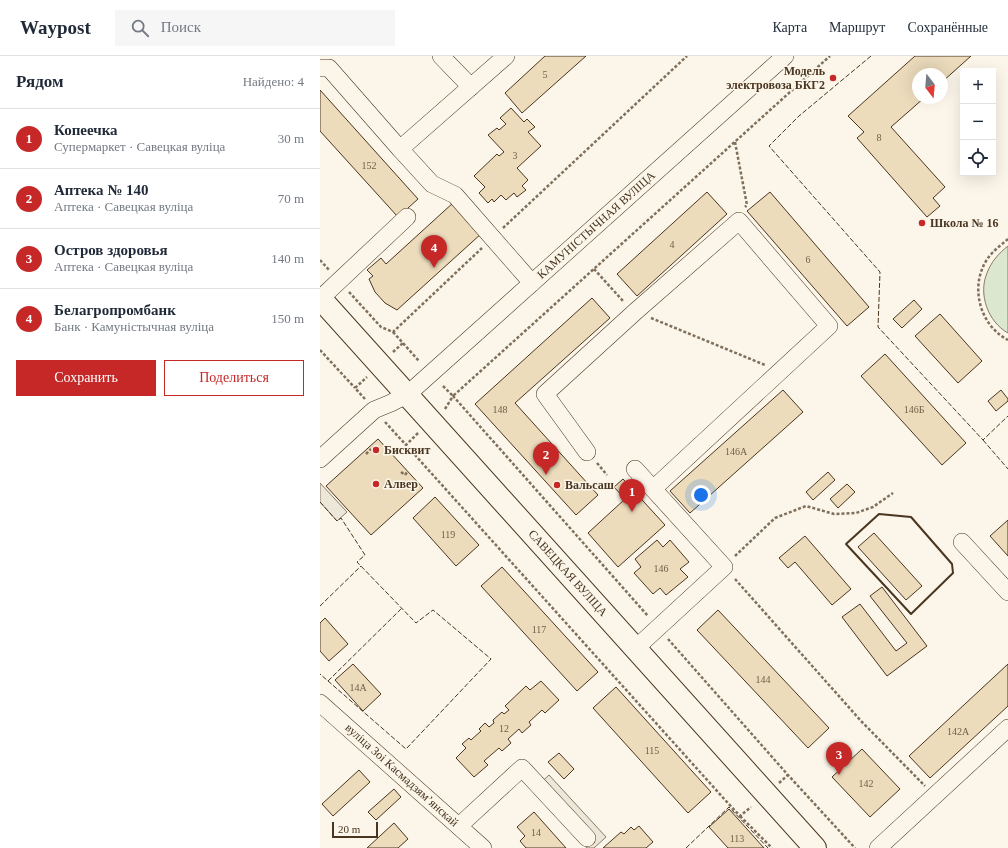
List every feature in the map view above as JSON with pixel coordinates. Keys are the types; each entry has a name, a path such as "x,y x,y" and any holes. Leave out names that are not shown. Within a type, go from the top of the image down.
{"main road":[{"name":"САВЕЦКАЯ ВУЛІЦА","path":"320,298 815,848"}],"street":[{"path":"442,56 471,87"},
{"path":"400,149 506,56"},
{"name":"КАМУНІСТЫЧНАЯ ВУЛІЦА","path":"320,459 374,410 391,404 408,394 785,56"},
{"path":"320,68 329,68 432,184 455,195 494,237 532,283"},
{"path":"320,298 408,218"},
{"path":"588,452 545,394 636,311 739,221 829,326 653,489"},
{"path":"635,468 724,567 636,648"},
{"path":"962,542 1008,592"},
{"name":"вуліца Зоі Касмадзямʼянскай","path":"320,703 483,848"},
{"path":"878,848 1008,728"},
{"path":"459,826 522,768 587,838"}],"path":[{"path":"393,332 687,56"},
{"path":"443,386 453,396 830,56"},
{"path":"735,141 747,205 739,221"},
{"path":"1008,239 988,258 981,271 978,286 979,300 983,314 991,327 1002,337 1008,340"},
{"path":"320,260 381,326 393,332 420,360"},
{"path":"594,268 630,307 636,311 765,365 786,366"},
{"path":"392,354 403,343"},
{"path":"320,350 369,404"},
{"path":"355,388 367,377"},
{"path":"380,417 740,816 772,848"},
{"path":"406,445 423,428"},
{"path":"366,454 371,449"},
{"path":"401,472 405,475 408,472"},
{"path":"893,493 873,507 856,513 834,514 806,506 775,518 724,567 861,721 929,790"},
{"path":"778,784 788,775"},
{"path":"740,816 751,806"}],"green space":[{"path":"1008,246 1008,333 995,322 990,315 984,298 984,281 993,261"}],"shaded area":[{"path":"320,483 347,512 337,521 320,502"},
{"path":"549,775 606,837 594,848 587,848 533,790"}],"building":[{"path":"545,56 586,56 522,113 505,93"},
{"path":"915,56 971,56 948,77 948,68 912,68 912,104 917,104 891,127 945,187 933,198 940,206 927,217 857,138 864,132 848,116"},
{"path":"320,90 418,199 398,217 320,131"},
{"path":"511,108 524,122 527,119 535,127 528,132 541,146 517,168 528,180 522,186 526,190 517,197 514,193 506,200 501,195 494,202 492,199 488,203 479,193 485,187 474,176 497,154 499,156 504,152 488,135 497,128 499,130 506,124 500,118"},
{"path":"707,192 727,214 637,296 617,274"},
{"path":"770,192 869,307 847,326 747,211"},
{"path":"454,202 482,233 397,310 385,303 375,292 369,279 373,276 367,270 381,258 386,264"},
{"path":"592,298 610,318 515,403 598,495 576,515 475,404"},
{"path":"914,300 922,309 902,328 893,319"},
{"path":"940,314 982,361 958,383 915,336"},
{"path":"885,354 966,443 942,465 861,376"},
{"path":"783,390 803,412 690,513 670,491"},
{"path":"1001,390 1008,401 996,411 988,401"},
{"path":"378,439 423,488 371,535 326,486"},
{"path":"828,472 835,480 813,500 806,492"},
{"path":"623,479 665,525 618,567 588,533 625,499 614,487"},
{"path":"847,484 855,492 838,508 830,499"},
{"path":"435,497 479,545 456,566 413,518"},
{"path":"1008,520 1008,556 990,536"},
{"path":"874,533 922,586 906,600 858,547"},
{"path":"805,536 851,589 832,605 795,562 788,568 779,558"},
{"path":"657,540 663,547 670,540 689,562 680,569 688,577 666,595 660,588 653,594 634,573 641,567 635,559"},
{"path":"502,567 598,672 577,691 481,586"},
{"path":"882,587 927,646 887,676 842,617 860,604 896,651 907,643 870,596"},
{"path":"718,610 829,728 808,748 697,630"},
{"path":"325,618 348,644 329,661 320,651 320,623"},
{"path":"353,664 381,694 363,711 335,680"},
{"path":"1008,664 1008,706 930,778 909,756"},
{"path":"541,681 559,700 545,713 542,710 529,722 531,725 522,733 519,729 508,739 511,743 502,751 499,748 484,761 488,765 474,777 456,758 466,748 462,744 469,738 471,740 481,731 479,729 485,723 489,727 494,723 493,720 502,712 504,714 509,710 505,706 526,686 530,690"},
{"path":"616,687 711,792 688,813 593,708"},
{"path":"862,749 900,789 870,817 832,777"},
{"path":"559,753 574,769 564,779 548,762"},
{"path":"359,770 370,782 333,816 322,804"},
{"path":"394,789 401,797 376,820 368,812"},
{"path":"729,809 764,848 728,848 709,827"},
{"path":"534,812 566,848 526,848 520,841 525,836 517,827"},
{"path":"394,823 408,839 398,848 367,848"},
{"path":"639,826 653,842 646,848 603,848 621,832 624,834 631,827 634,830"}],"fence":[{"path":"871,56 799,116 769,146 880,272 878,327 983,440 1008,416"},
{"path":"983,440 1008,469"},
{"path":"320,502 337,521 341,518 365,555 357,562 416,623 433,610 491,659 406,749 320,674"},
{"path":"320,606 361,566"},
{"path":"328,681 402,608"},
{"path":"686,848 729,807 768,848"}],"wall":[{"path":"879,514 911,517 952,564 953,573 911,614 846,544 879,514"}],"place":[{"name":"Модель электровоза БКГ2","path":"833,78"},
{"name":"Школа № 16","path":"922,223"},
{"name":"Белагропромбанк","path":"434,268"},
{"name":"Бисквит","path":"376,450"},
{"name":"Аптека № 140","path":"546,475"},
{"name":"Алвер","path":"376,484"},
{"name":"Вальсаш","path":"557,485"},
{"name":"Копеечка","path":"632,512"},
{"name":"Остров здоровья","path":"839,775"}]}
